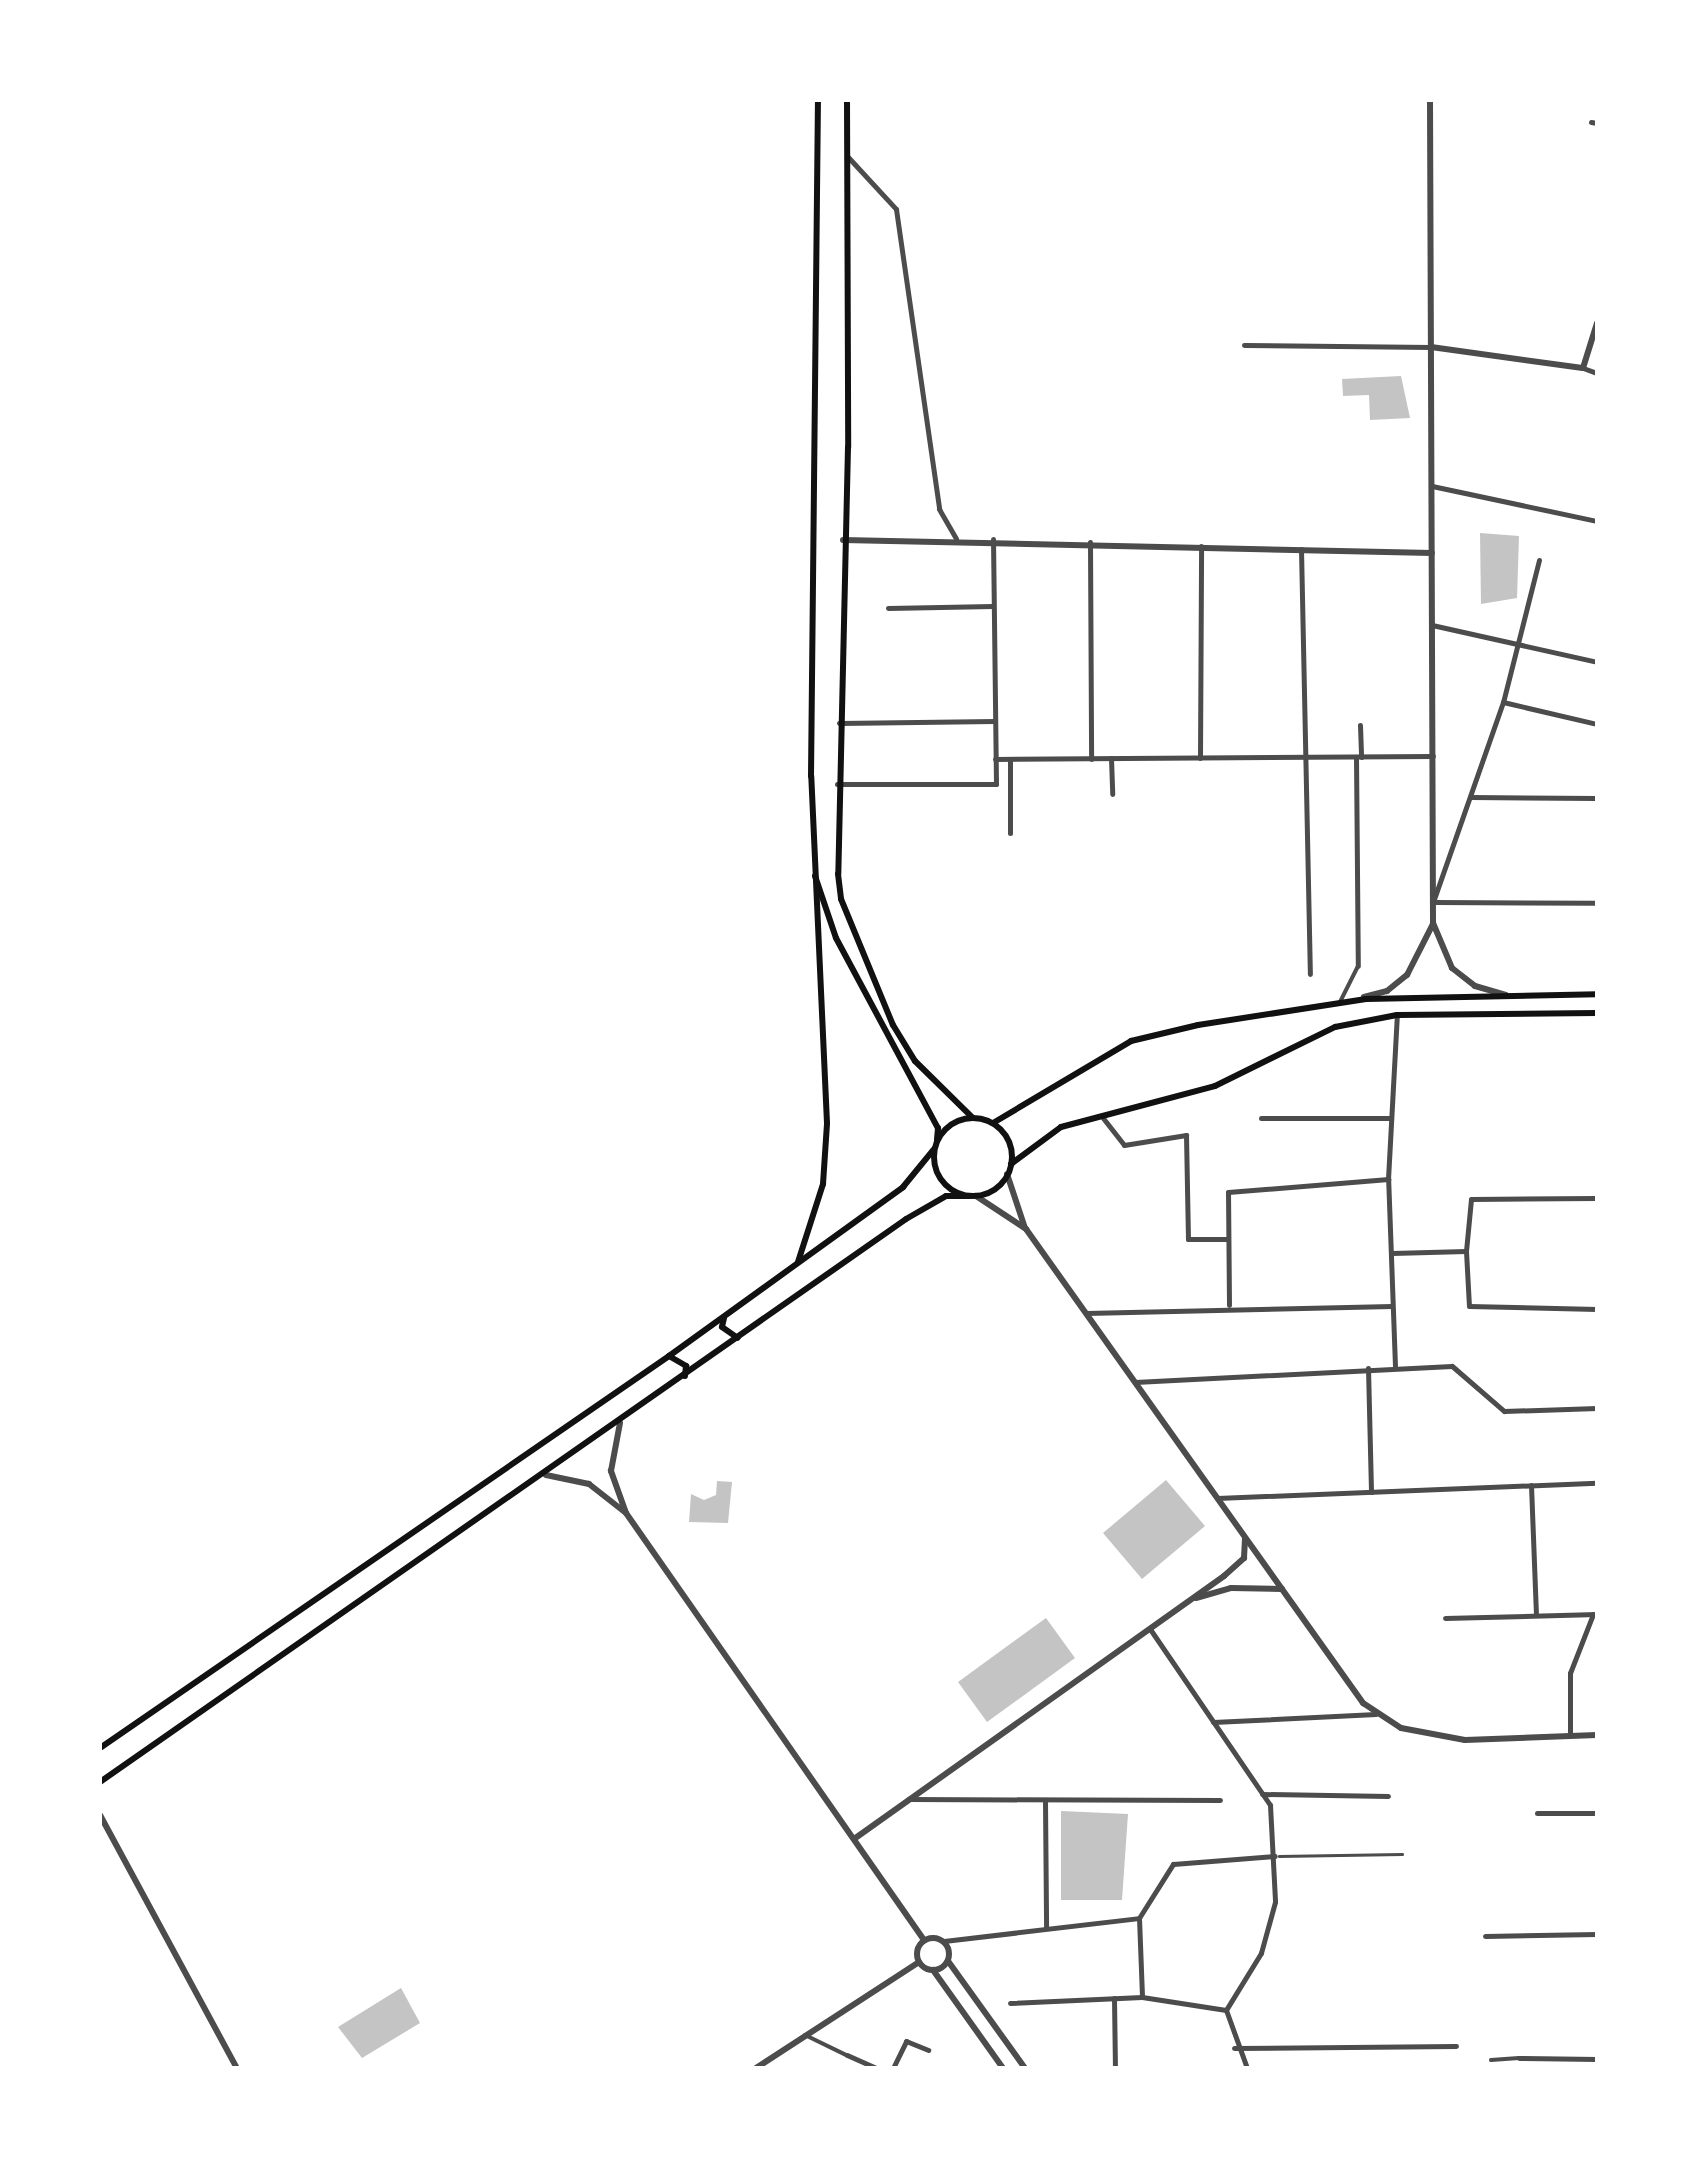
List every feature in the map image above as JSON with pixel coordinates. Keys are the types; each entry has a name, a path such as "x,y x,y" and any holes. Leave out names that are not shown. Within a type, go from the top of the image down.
{"main road":[{"path":"798,1262 823,1184 827,1123 813,870 818,100"},
{"path":"847,100 837,784 841,898 869,971 916,1061 973,1118"},
{"path":"813,870 836,938 938,1128 935,1145 942,1180 973,1196"},
{"path":"993,1123 1131,1041 1342,1002 1597,994"},
{"path":"1011,1164 1061,1127 1215,1086 1335,1027 1397,1014 1597,1013"},
{"path":"100,1748 670,1356 918,1176 951,1124 973,1118 993,1123 1008,1141 1011,1164 1008,1174 994,1189 928,1205 546,1475 100,1782"},
{"path":"724,1316 722,1327 738,1338"},
{"path":"670,1356 686,1366 685,1377"}],"street":[{"path":"1430,100 1433,923 1452,968 1474,986 1507,995"},
{"path":"847,156 896,209 940,509 956,538"},
{"path":"1582,368 1597,323"},
{"path":"1244,346 1431,347 1597,373"},
{"path":"1432,486 1597,521"},
{"path":"843,540 956,538 1432,552"},
{"path":"837,784 996,784 993,539"},
{"path":"1090,542 1091,758"},
{"path":"1200,758 1201,546"},
{"path":"1301,548 1310,974"},
{"path":"1433,902 1504,702 1539,560"},
{"path":"888,608 994,606"},
{"path":"1432,624 1597,662"},
{"path":"1504,702 1597,724"},
{"path":"839,722 995,721"},
{"path":"1342,1002 1358,966 1360,725"},
{"path":"995,759 1432,756"},
{"path":"1110,758 1112,794"},
{"path":"1010,759 1010,833"},
{"path":"1470,797 1597,798"},
{"path":"1433,902 1597,903"},
{"path":"1342,1002 1386,991 1408,975 1433,923"},
{"path":"1395,1366 1388,1179 1397,1014"},
{"path":"1103,1118 1124,1145 1186,1135 1188,1239 1226,1239"},
{"path":"1261,1118 1390,1118"},
{"path":"1008,1174 1026,1229 1363,1703 1401,1728 1465,1740 1570,1733 1597,1735"},
{"path":"1229,1306 1228,1192 1388,1179"},
{"path":"973,1196 1026,1229"},
{"path":"1597,1198 1472,1198 1466,1250 1468,1306 1597,1309"},
{"path":"1392,1253 1466,1250"},
{"path":"1086,1313 1229,1306 1393,1306"},
{"path":"1135,1382 1452,1366 1504,1411 1597,1408"},
{"path":"1368,1368 1371,1492"},
{"path":"620,1423 611,1471 626,1513 924,1940 919,1962 756,2068"},
{"path":"546,1475 589,1484 626,1513"},
{"path":"1217,1498 1597,1482"},
{"path":"1531,1485 1536,1615"},
{"path":"854,1839 1244,1558 1246,1538"},
{"path":"1185,1601 1231,1588 1283,1589"},
{"path":"1445,1618 1595,1614 1570,1674 1570,1733"},
{"path":"1148,1627 1270,1805 1275,1902 1262,1953 1226,2010 1234,2048 1246,2068"},
{"path":"1213,1722 1378,1714"},
{"path":"1262,1794 1388,1796"},
{"path":"910,1800 1220,1800"},
{"path":"1046,1801 1046,1928"},
{"path":"1537,1813 1597,1814"},
{"path":"100,1816 237,2068"},
{"path":"1142,1996 1139,1918 1173,1864 1275,1856"},
{"path":"924,1940 944,1941 1139,1918"},
{"path":"1485,1936 1597,1934"},
{"path":"944,1941 948,1962 1025,2068"},
{"path":"919,1962 934,1970 1002,2068"},
{"path":"934,1970 948,1962"},
{"path":"950,1994 966,1987"},
{"path":"1010,2003 1142,1996 1226,2010"},
{"path":"1114,1998 1115,2068"},
{"path":"805,2035 876,2068"},
{"path":"894,2068 906,2041 928,2050"},
{"path":"1234,2048 1456,2046"},
{"path":"1491,2060 1597,2059"}],"lane":[{"path":"1275,1856 1402,1854"}],"building":[{"path":"1401,376 1410,418 1370,420 1369,395 1343,396 1342,379"},
{"path":"1480,533 1519,536 1517,598 1481,604"},
{"path":"1166,1480 1205,1526 1142,1579 1103,1533"},
{"path":"717,1481 732,1482 728,1523 689,1522 691,1494 704,1500 716,1495"},
{"path":"1046,1618 1075,1658 987,1722 958,1682"},
{"path":"1061,1811 1128,1814 1122,1900 1061,1900"},
{"path":"401,1988 420,2023 362,2058 338,2027"}]}
